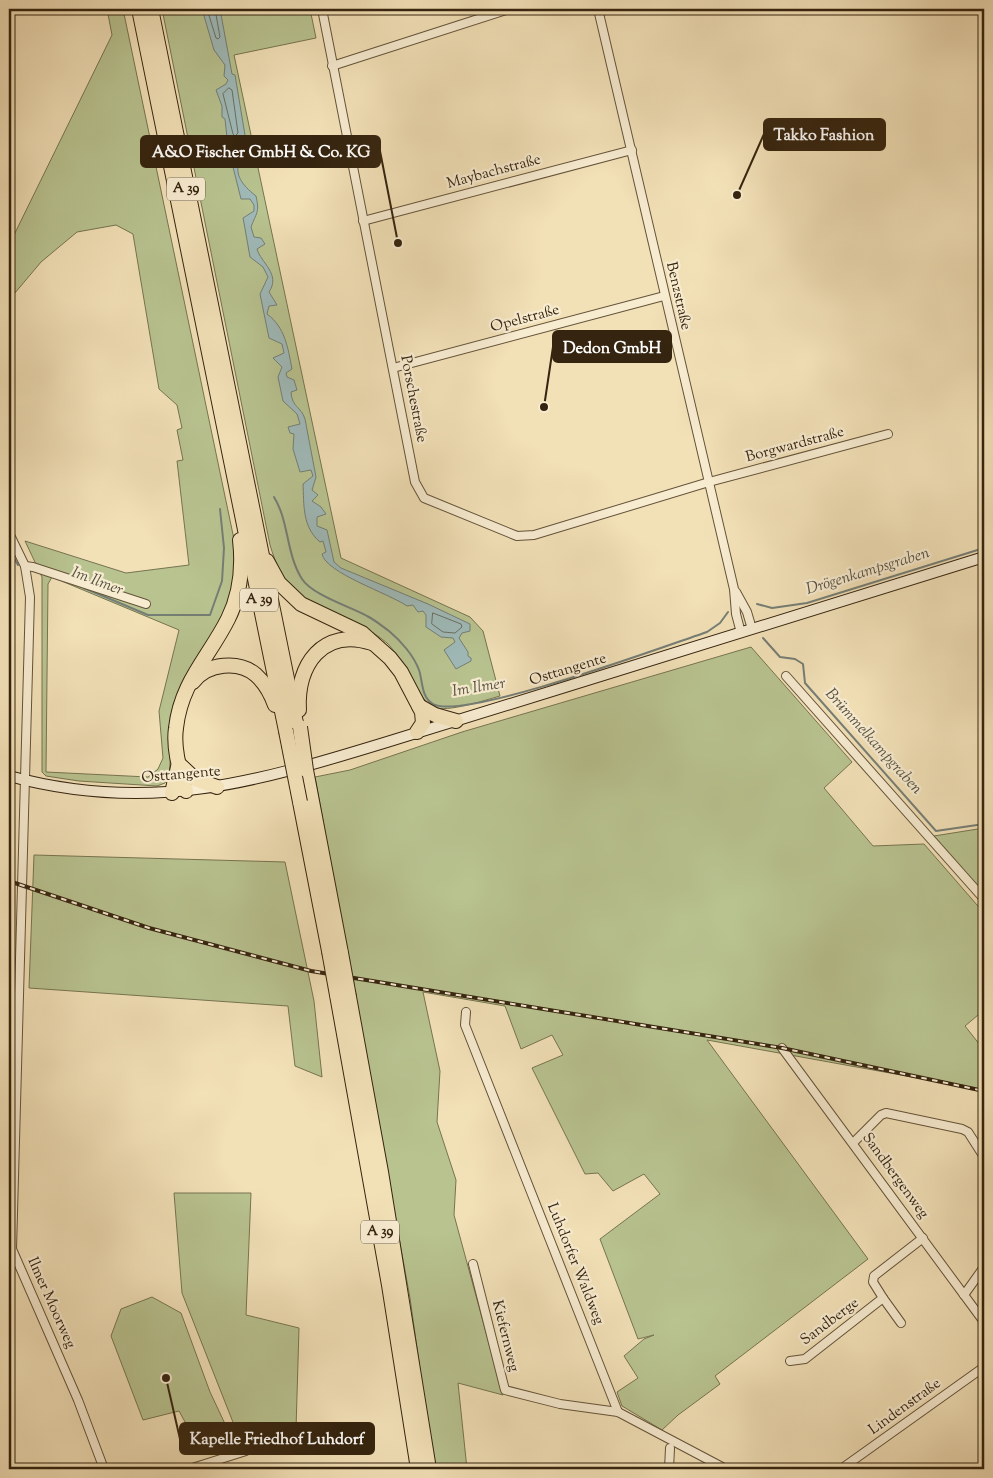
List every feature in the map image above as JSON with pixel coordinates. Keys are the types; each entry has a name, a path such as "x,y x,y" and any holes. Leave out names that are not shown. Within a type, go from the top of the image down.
{"highway":[{"name":"A 39","path":"139,9 232,470 294,728 306,770 306,800"},
{"name":"A 39","path":"151,9 258,537 335,952 418,1469"},
{"path":"179,792 176,728 182,699 198,665 221,632 236,599 241,572 241,547 232,470"},
{"path":"258,537 270,568 290,596 312,611 357,631 377,646 398,666 419,706 424,720 417,732"},
{"path":"294,728 300,682 304,670 312,657 323,648 339,641 361,641 377,646"},
{"path":"182,699 196,678 208,669 226,665 246,669 255,674 294,728"},
{"path":"410,690 417,732"},
{"path":"419,706 435,715 456,720"},
{"path":"178,764 195,779 217,787"},
{"name":"A 39","path":"343,996 382,1172 429,1469"}],"street":[{"name":"Porschestraße","path":"322,9 393,368 419,491 424,498 517,536 534,535 709,482"},
{"path":"332,66 509,9"},
{"name":"Benzstraße","path":"598,9 734,588 736,614 740,632"},
{"name":"Maybachstraße","path":"363,221 632,150"},
{"name":"Opelstraße","path":"393,368 664,296"},
{"name":"Borgwardstraße","path":"709,482 888,434"},
{"name":"Ilmer Moorweg","path":"9,533 25,566 30,597 12,1256 82,1408 104,1469"},
{"name":"Osttangente","path":"9,776 67,789 108,793 179,792 217,787 276,775 984,557"},
{"path":"25,566 146,604"},
{"name":"Benzstraße","path":"734,588 747,612 752,629"},
{"path":"786,676 984,899"},
{"name":"Luhdorfer Waldweg","path":"466,1012 465,1025 618,1412"},
{"name":"Sandbergenweg","path":"782,1048 984,1322"},
{"path":"853,1143 881,1115 886,1113 962,1129 968,1132 984,1157"},
{"path":"901,1322 873,1282 874,1276 923,1238"},
{"name":"Kiefernweg","path":"473,1264 505,1390 560,1404 618,1412"},
{"path":"964,1295 984,1267"},
{"name":"Sandberge","path":"790,1360 805,1358 884,1298"},
{"name":"Lindenstraße","path":"841,1469 984,1367"},
{"path":"618,1412 726,1469"},
{"path":"189,1469 246,1451 230,1438 203,1446"},
{"path":"669,1469 670,1448"}],"green space":[{"path":"107,9 123,9 235,544 233,597 173,726 169,776 165,783 157,786 79,781 46,776 42,772 42,577 25,541 126,573 189,565 177,461 183,460 177,430 182,428 177,405 159,389 133,234 116,225 77,232 41,262 9,300 9,233 14,235 112,35","holes":["52,577 179,630 159,711 163,758 158,769 148,777 46,772 48,584"]},
{"path":"162,9 310,9 316,38 234,55 341,558 470,617 483,631 500,696 457,707 433,707 428,704 399,658 387,643 369,630 318,607 304,598 291,586 279,569 270,545"},
{"path":"751,647 852,762 824,788 873,846 924,844 984,913 984,1010 965,1026 984,1050 984,1090 707,1040 868,1259 715,1376 720,1384 678,1415 662,1430 622,1406 617,1392 638,1378 624,1356 644,1339 654,1335 638,1339 600,1239 660,1194 644,1174 613,1191 598,1173 585,1174 532,1068 563,1055 552,1035 521,1049 505,1006 423,992 440,1071 437,1122 456,1180 454,1215 503,1395 458,1383 467,1469 434,1469 410,1298 315,777 350,770 462,732"},
{"path":"984,828 984,893 934,836"},
{"path":"34,855 285,862 314,1001 322,1077 295,1066 288,1006 29,988"},
{"path":"174,1193 251,1193 246,1315 299,1328 296,1429 271,1443 240,1440 182,1293"},
{"path":"152,1297 181,1313 210,1392 226,1426 195,1440 179,1411 143,1420 111,1336 121,1309"}],"water":[{"path":"202,9 220,9 232,74 235,75 246,141 236,141 235,145 239,150 245,148 247,151 243,164 239,163 238,173 245,186 256,196 257,210 251,227 254,237 261,238 265,244 257,249 272,274 272,286 269,292 277,305 269,306 267,314 278,325 287,346 292,369 286,373 287,377 294,380 297,390 291,392 292,397 305,419 316,477 312,490 318,495 312,501 321,507 326,514 317,517 317,526 327,530 334,562 341,568 428,604 470,624 470,631 462,633 459,638 468,652 471,661 456,669 444,650 455,642 453,638 441,637 426,627 426,615 423,611 418,612 413,605 407,606 334,568 326,561 322,554 326,552 323,541 320,542 314,536 307,522 303,484 313,476 311,470 300,472 293,449 294,434 290,433 288,427 300,424 297,414 283,401 278,377 282,367 273,358 284,353 282,344 269,338 260,294 268,277 263,267 250,257 243,218 254,211 254,205 250,199 241,199 228,147 225,119 222,117 222,106 216,90 226,84 228,80 224,76 225,65 214,50"}],"waterway":[{"name":"Im Ilmer","path":"274,497 279,506 293,559 302,579 314,590 360,612 394,635 414,659 419,670 424,693 433,704 452,706 483,702 566,680 707,632 720,623 728,612"},
{"name":"Im Ilmer","path":"84,588 148,615 210,615 222,581 224,548 220,509"},
{"name":"Drögenkampsgraben","path":"757,604 772,608 807,603 984,548"},
{"name":"Im Ilmer","path":"9,549 18,565"},
{"name":"Brümmelkampgraben","path":"763,638 780,657 795,659 803,664 805,683 936,831 984,824"}],"railway":[{"path":"9,881 149,928 311,971 782,1048 984,1091"}],"place":[{"name":"Takko Fashion","path":"737,195"},
{"name":"A&O Fischer GmbH & Co. KG","path":"398,243"},
{"name":"Dedon GmbH","path":"544,407"},
{"name":"Kapelle Friedhof Luhdorf","path":"166,1378"}]}
